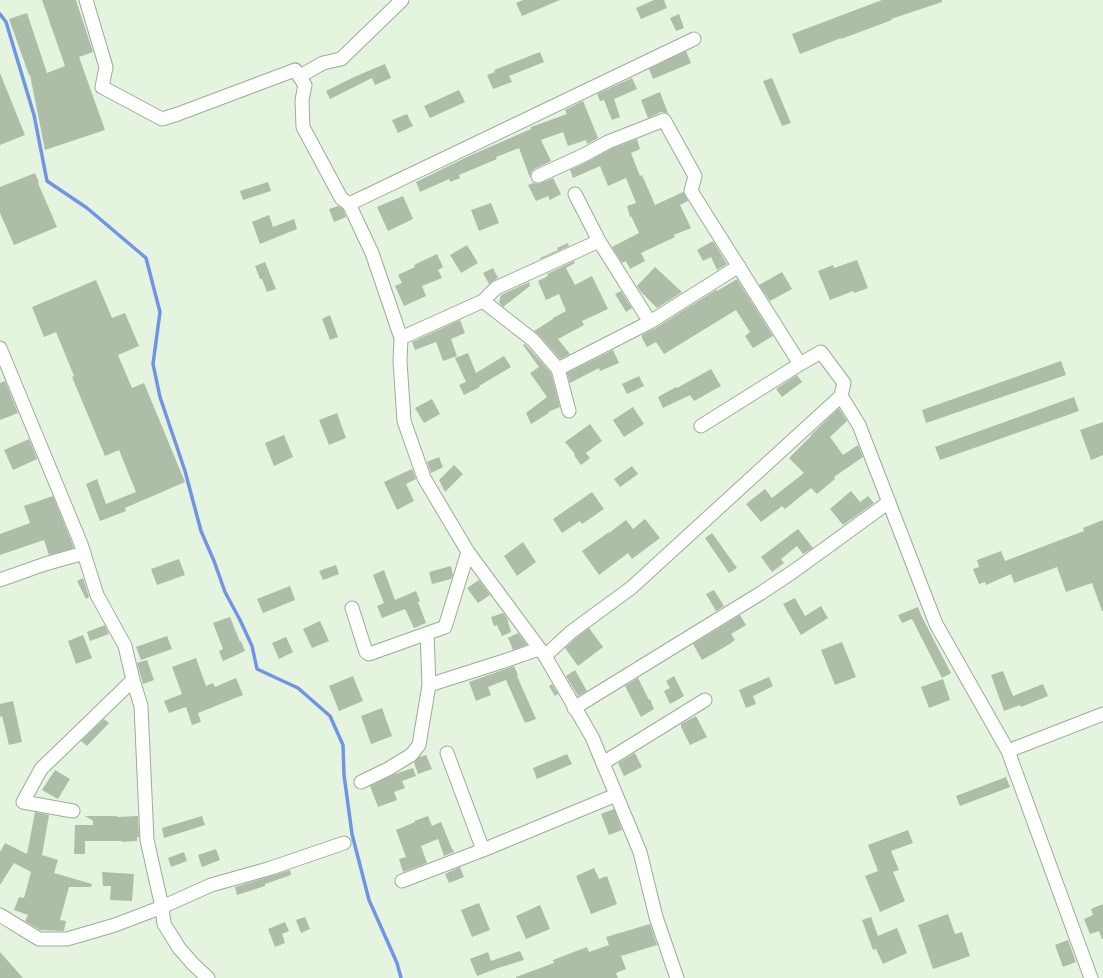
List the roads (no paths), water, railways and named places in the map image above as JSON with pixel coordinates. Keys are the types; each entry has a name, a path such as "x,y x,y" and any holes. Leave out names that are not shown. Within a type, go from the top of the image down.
{"street":[{"path":"86,0 106,67 102,87 162,119 295,70 300,76 305,85 302,100 303,127 341,198 349,204 372,253 401,338 400,361 404,421 424,478 468,552 542,652 592,737 640,852 656,917 677,978"},
{"path":"300,76 323,63 341,59 402,0"},
{"path":"349,204 694,39"},
{"path":"538,176 584,155 608,142 664,120 695,176 691,191 800,364"},
{"path":"575,194 599,241 650,322"},
{"path":"401,338 483,301 496,288 599,241"},
{"path":"558,369 650,322 739,266"},
{"path":"483,301 533,340 558,369 569,411"},
{"path":"0,348 81,544 97,595 125,646 141,706 147,840 162,907 164,924 179,948 208,978"},
{"path":"429,685 504,661 542,652 572,632 631,588 841,396 844,383 821,352 701,426"},
{"path":"841,396 859,425 936,624 1008,751 1091,978"},
{"path":"574,708 761,593 889,502"},
{"path":"352,608 366,652 369,654 445,628 468,552"},
{"path":"0,580 45,564 84,553"},
{"path":"361,782 411,755 419,745 429,685 427,634"},
{"path":"73,812 23,802 41,769 133,680"},
{"path":"603,763 705,700"},
{"path":"1008,751 1103,714"},
{"path":"447,753 483,850"},
{"path":"402,881 483,850 616,795"},
{"path":"0,915 39,939 67,939 115,925 162,907 211,885 268,869 344,843"}],"waterway":[{"path":"0,14 6,22 34,115 47,181 87,208 146,258 160,312 153,364 160,397 185,471 201,531 225,592 252,646 257,669 298,688 330,716 343,745 344,775 352,834 369,900 397,963 401,978"}]}
